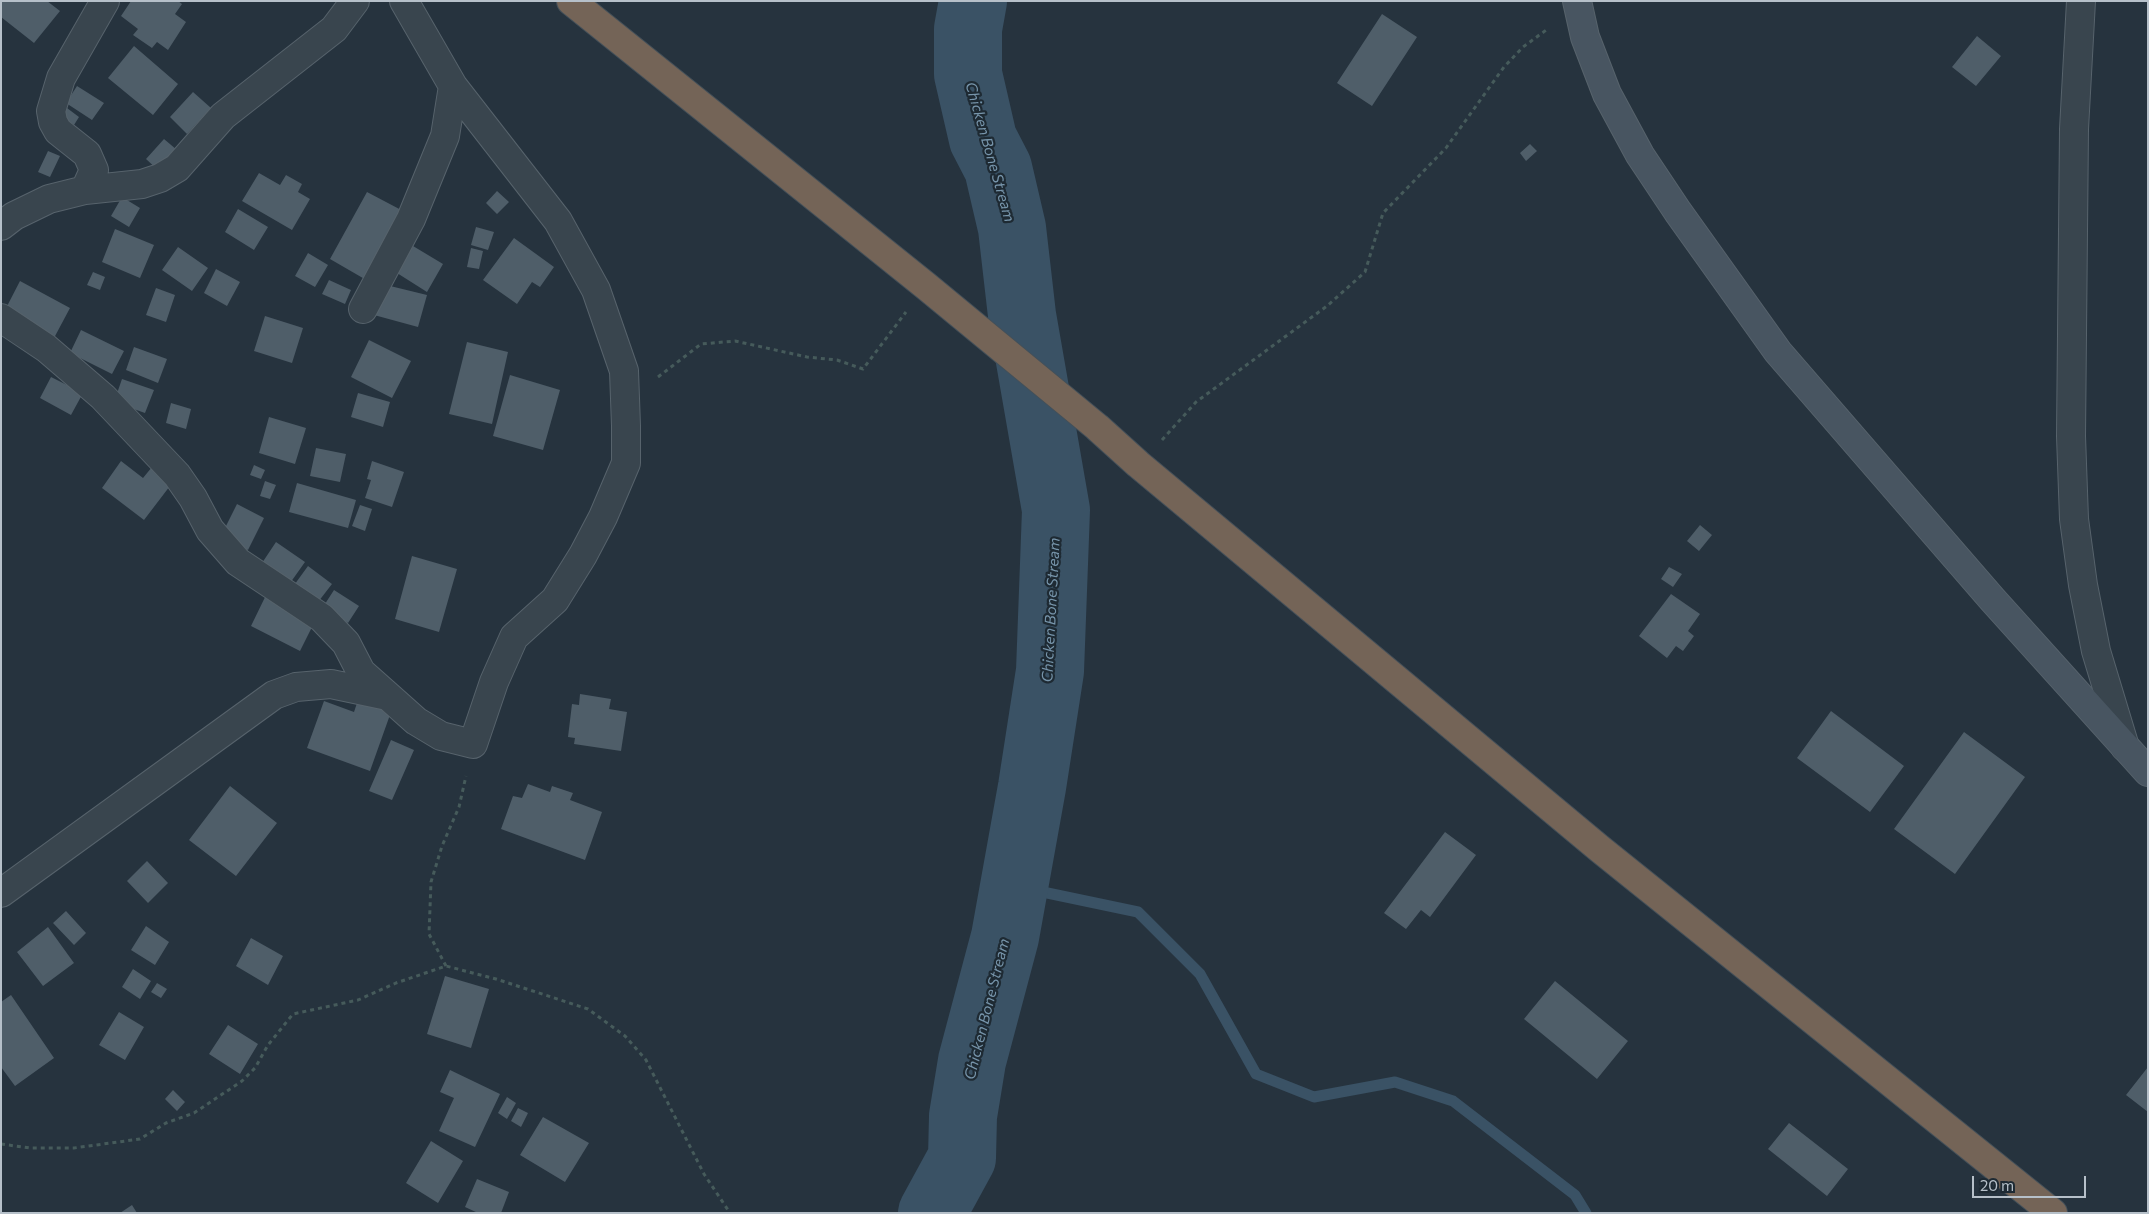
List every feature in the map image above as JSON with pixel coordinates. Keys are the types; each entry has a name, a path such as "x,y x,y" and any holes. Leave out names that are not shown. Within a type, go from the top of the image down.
{"highway":[{"path":"571,1 926,286 1600,849 2053,1213"}],"street":[{"path":"85,190 94,170 87,154 58,130 53,122 51,111 61,78 105,1"},
{"path":"1,226 14,216 49,199 85,190 142,184 160,178 177,168 223,116 334,29 355,1"},
{"path":"1,318 46,348 102,397 177,476 210,530 238,562 322,618 346,642 361,672 416,721 441,736 473,744 494,682 514,637 555,600 584,554 603,517 626,463 624,371 596,290 558,222 453,86 404,1"},
{"path":"1577,1 1586,37 1607,94 1640,155 1678,212 1778,352 1992,599 2148,772"},
{"path":"2081,1 2074,129 2070,436 2074,519 2083,586 2096,650 2125,747"},
{"path":"363,309 411,219 444,136 453,86"},
{"path":"1,893 274,695 296,686 331,684 388,696"}],"path":[{"path":"1138,464 1196,402 1327,306 1365,272 1383,213 1446,148 1504,67 1524,47 1550,27"},
{"path":"625,395 647,386 701,344 735,341 807,357 837,360 863,369 926,286"},
{"path":"446,966 429,934 431,882 442,846 459,807 473,744"},
{"path":"1,1144 30,1148 74,1148 140,1139 166,1123 194,1113 242,1081 255,1068 268,1045 293,1014 358,1000 396,983 446,966 496,979 588,1009 624,1036 646,1060 704,1174 730,1213"}],"building":[{"path":"1,1 47,1 60,11 34,43 1,17"},
{"path":"131,1 178,1 182,4 175,14 186,22 168,50 157,42 152,48 133,35 138,29 121,16"},
{"path":"1382,14 1417,37 1372,106 1337,83"},
{"path":"1977,36 2001,56 1976,86 1952,67"},
{"path":"134,46 178,84 153,115 108,78"},
{"path":"77,86 104,103 92,120 66,103"},
{"path":"193,92 211,108 187,134 170,117"},
{"path":"67,108 79,117 74,125 61,116"},
{"path":"164,139 177,150 159,171 146,159"},
{"path":"1530,144 1537,151 1526,161 1520,153"},
{"path":"48,151 60,156 50,177 38,172"},
{"path":"259,173 280,185 286,175 302,184 298,192 310,199 292,230 242,201"},
{"path":"497,191 509,202 497,214 486,203"},
{"path":"367,192 405,212 368,281 330,259"},
{"path":"122,197 140,208 129,227 111,216"},
{"path":"238,209 268,227 254,250 225,232"},
{"path":"476,227 494,232 488,250 471,245"},
{"path":"115,229 154,245 140,278 102,262"},
{"path":"514,238 554,267 540,287 532,282 517,304 483,280"},
{"path":"413,246 443,264 427,292 397,273"},
{"path":"178,247 208,268 192,291 162,270"},
{"path":"471,248 483,251 479,269 467,267"},
{"path":"308,253 328,265 315,287 295,276"},
{"path":"216,269 240,282 227,306 204,293"},
{"path":"93,272 105,277 100,290 87,285"},
{"path":"329,280 351,290 345,304 322,294"},
{"path":"20,281 70,308 54,338 4,312"},
{"path":"382,284 427,295 418,327 374,315"},
{"path":"156,288 175,295 166,322 146,315"},
{"path":"265,316 303,328 292,363 254,351"},
{"path":"81,330 124,351 112,374 70,353"},
{"path":"369,340 411,361 392,398 351,377"},
{"path":"467,342 508,352 492,424 449,414"},
{"path":"134,347 167,359 158,383 126,370"},
{"path":"510,375 560,390 543,450 493,436"},
{"path":"51,377 83,393 71,415 40,398"},
{"path":"122,379 154,390 145,413 114,402"},
{"path":"358,393 390,402 383,427 351,417"},
{"path":"171,403 191,409 186,429 166,423"},
{"path":"269,417 306,428 295,464 259,453"},
{"path":"316,448 346,454 340,482 310,476"},
{"path":"121,461 143,478 152,467 173,482 144,520 102,488"},
{"path":"372,461 404,472 392,507 365,498 371,480 367,479"},
{"path":"254,465 265,470 261,479 250,475"},
{"path":"265,481 276,485 270,499 260,496"},
{"path":"297,483 356,500 348,528 289,512"},
{"path":"237,504 264,518 248,550 221,536"},
{"path":"360,505 372,509 365,531 352,526"},
{"path":"1700,525 1712,535 1699,551 1687,541"},
{"path":"276,542 305,562 288,586 260,566"},
{"path":"412,556 457,569 439,632 395,619"},
{"path":"308,566 332,584 315,606 292,588"},
{"path":"1669,567 1682,574 1673,587 1661,579"},
{"path":"334,590 359,606 348,623 323,607"},
{"path":"268,591 317,617 300,651 251,626"},
{"path":"1671,594 1700,614 1688,631 1694,636 1683,651 1676,646 1667,658 1639,636"},
{"path":"580,694 611,699 609,709 627,712 621,751 574,744 575,738 568,737 572,704 579,705"},
{"path":"358,700 391,712 370,771 307,748 324,701 354,712"},
{"path":"1831,711 1904,766 1870,812 1797,758"},
{"path":"1964,732 2025,777 1955,874 1894,829"},
{"path":"391,740 414,750 392,800 369,791"},
{"path":"528,784 550,792 552,786 573,793 570,800 602,812 585,860 501,829 513,796 522,798"},
{"path":"230,786 277,823 236,876 189,840"},
{"path":"1445,832 1476,855 1430,917 1421,910 1406,929 1384,913"},
{"path":"147,861 168,883 148,903 127,881"},
{"path":"66,911 86,933 74,945 53,923"},
{"path":"146,926 169,942 155,965 131,950"},
{"path":"48,927 74,963 43,986 17,952"},
{"path":"251,938 283,956 268,985 236,966"},
{"path":"133,969 151,981 140,999 122,987"},
{"path":"445,976 489,989 471,1048 427,1034"},
{"path":"1555,981 1628,1041 1597,1079 1524,1019"},
{"path":"157,983 167,989 161,998 151,992"},
{"path":"11,995 54,1058 15,1086 1,1067 1,1002"},
{"path":"119,1012 144,1027 125,1060 99,1045"},
{"path":"228,1025 258,1044 240,1074 209,1054"},
{"path":"2148,1067 2148,1112 2126,1095"},
{"path":"450,1070 500,1094 475,1147 439,1131 454,1098 440,1092"},
{"path":"173,1090 185,1102 177,1111 165,1099"},
{"path":"507,1097 516,1103 507,1119 498,1113"},
{"path":"518,1108 528,1113 521,1127 511,1121"},
{"path":"543,1117 589,1143 565,1182 520,1155"},
{"path":"1789,1123 1848,1169 1827,1196 1768,1149"},
{"path":"431,1141 463,1161 438,1203 406,1183"},
{"path":"477,1179 509,1192 501,1213 478,1213 465,1207"},
{"path":"132,1205 137,1213 120,1213"}],"waterway":[{"name":"Chicken Bone Stream","path":"932,1213 962,1158 963,1116 972,1061 1005,937 1032,787 1050,671 1056,510 1022,315 1012,228 998,168 983,139 968,74 968,29 973,1"},
{"path":"1014,886 1138,912 1200,974 1256,1074 1314,1097 1395,1082 1453,1101 1575,1195 1586,1213"}]}
